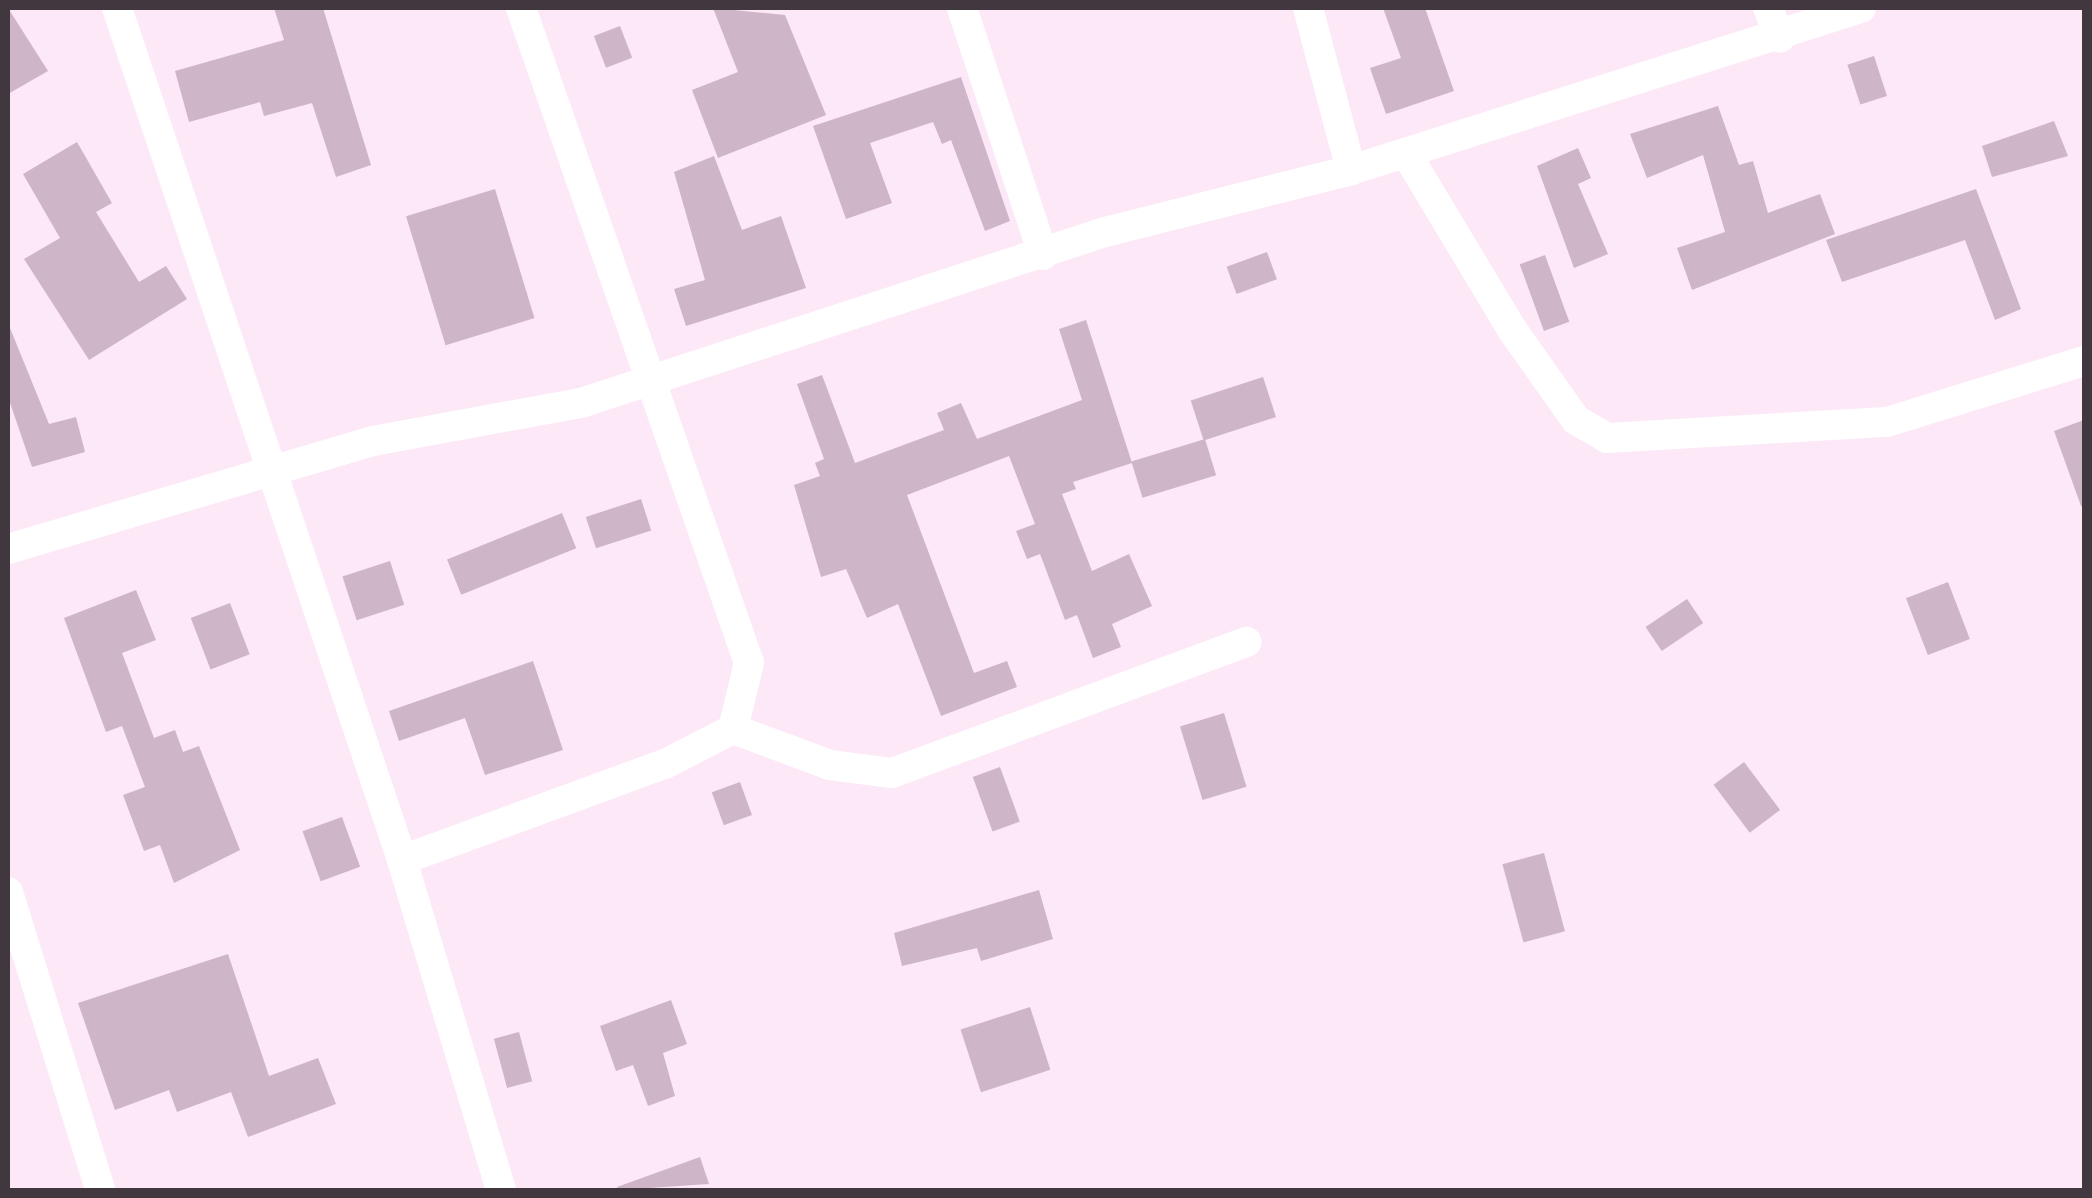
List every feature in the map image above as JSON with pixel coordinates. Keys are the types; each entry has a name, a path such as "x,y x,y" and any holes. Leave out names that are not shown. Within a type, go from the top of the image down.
{"street":[{"path":"117,8 402,860 501,1190"},
{"path":"402,860 665,764 732,729 749,663 521,8"},
{"path":"962,8 1043,255"},
{"path":"1308,8 1351,170"},
{"path":"1768,8 1780,38"},
{"path":"8,549 274,468 581,403 1043,255 1351,170 1780,38 1860,8"},
{"path":"1406,153 1513,332 1576,420 1607,438 1887,422 2084,361"},
{"path":"732,729 830,766 892,773 1247,642"},
{"path":"8,892 100,1190"}],"building":[{"path":"8,8 48,71 8,94"},
{"path":"274,8 323,8 371,165 336,177 312,103 264,116 260,102 189,122 175,71 284,40"},
{"path":"713,8 785,15 826,115 718,158 692,90 738,72"},
{"path":"1383,8 1425,8 1454,91 1386,114 1370,68 1401,58"},
{"path":"620,26 632,58 606,68 594,36"},
{"path":"1874,56 1887,96 1860,105 1847,65"},
{"path":"961,77 1010,221 985,231 951,140 942,144 933,122 870,143 892,203 846,219 813,126"},
{"path":"1718,106 1739,165 1753,161 1768,213 1820,194 1835,234 1692,290 1677,248 1725,232 1703,155 1647,178 1630,134"},
{"path":"2054,121 2068,156 1992,177 1982,146"},
{"path":"77,142 112,203 96,212 139,282 166,266 187,299 89,360 24,259 60,238 23,174"},
{"path":"1578,148 1591,178 1578,184 1608,254 1574,268 1537,166"},
{"path":"714,156 742,230 781,216 806,288 686,326 674,289 705,280 674,172"},
{"path":"495,189 534,318 446,345 406,216"},
{"path":"1976,189 2021,309 1995,320 1965,240 1842,282 1826,240"},
{"path":"1267,252 1277,279 1237,294 1227,267"},
{"path":"1545,255 1569,322 1544,331 1520,264"},
{"path":"1086,320 1132,463 1073,482 1076,489 1062,494 1092,571 1129,554 1152,606 1112,624 1121,647 1093,658 1077,615 1065,620 1040,554 1027,559 1016,531 1035,524 1009,456 907,495 974,673 1007,661 1017,687 941,716 898,604 867,618 846,569 821,577 794,485 820,476 815,463 824,459 797,384 822,375 855,463 944,430 937,413 961,403 977,439 1082,400 1059,329"},
{"path":"8,323 49,424 76,417 85,452 32,467 8,397"},
{"path":"1263,377 1276,417 1204,440 1191,400"},
{"path":"2084,420 2084,506 2081,506 2054,431"},
{"path":"1205,439 1216,475 1142,498 1131,462"},
{"path":"641,499 651,530 596,548 586,517"},
{"path":"562,513 576,548 461,595 447,559"},
{"path":"390,561 404,605 357,620 342,576"},
{"path":"1948,582 1970,639 1928,655 1906,598"},
{"path":"136,590 156,640 122,653 154,738 175,730 183,752 199,746 240,850 174,883 160,845 144,851 123,795 145,787 122,726 106,732 64,618"},
{"path":"1687,599 1703,623 1662,651 1646,627"},
{"path":"230,603 250,654 210,669 191,618"},
{"path":"533,661 563,750 485,775 465,718 399,741 389,711"},
{"path":"1224,713 1247,787 1203,800 1180,726"},
{"path":"1744,762 1780,810 1750,833 1714,785"},
{"path":"1000,767 1020,822 993,831 973,777"},
{"path":"740,782 752,815 724,825 712,792"},
{"path":"342,817 360,867 321,881 303,831"},
{"path":"1544,853 1565,931 1523,942 1502,864"},
{"path":"1039,890 1053,939 981,961 977,948 902,966 894,933"},
{"path":"228,954 269,1076 318,1058 336,1104 248,1137 231,1092 177,1112 169,1090 115,1110 78,1003"},
{"path":"671,1000 687,1044 663,1053 675,1096 648,1106 633,1065 616,1071 600,1026"},
{"path":"1030,1007 1050,1070 981,1092 961,1030"},
{"path":"519,1032 532,1081 507,1088 494,1039"},
{"path":"700,1157 709,1184 618,1190 617,1187"}]}
